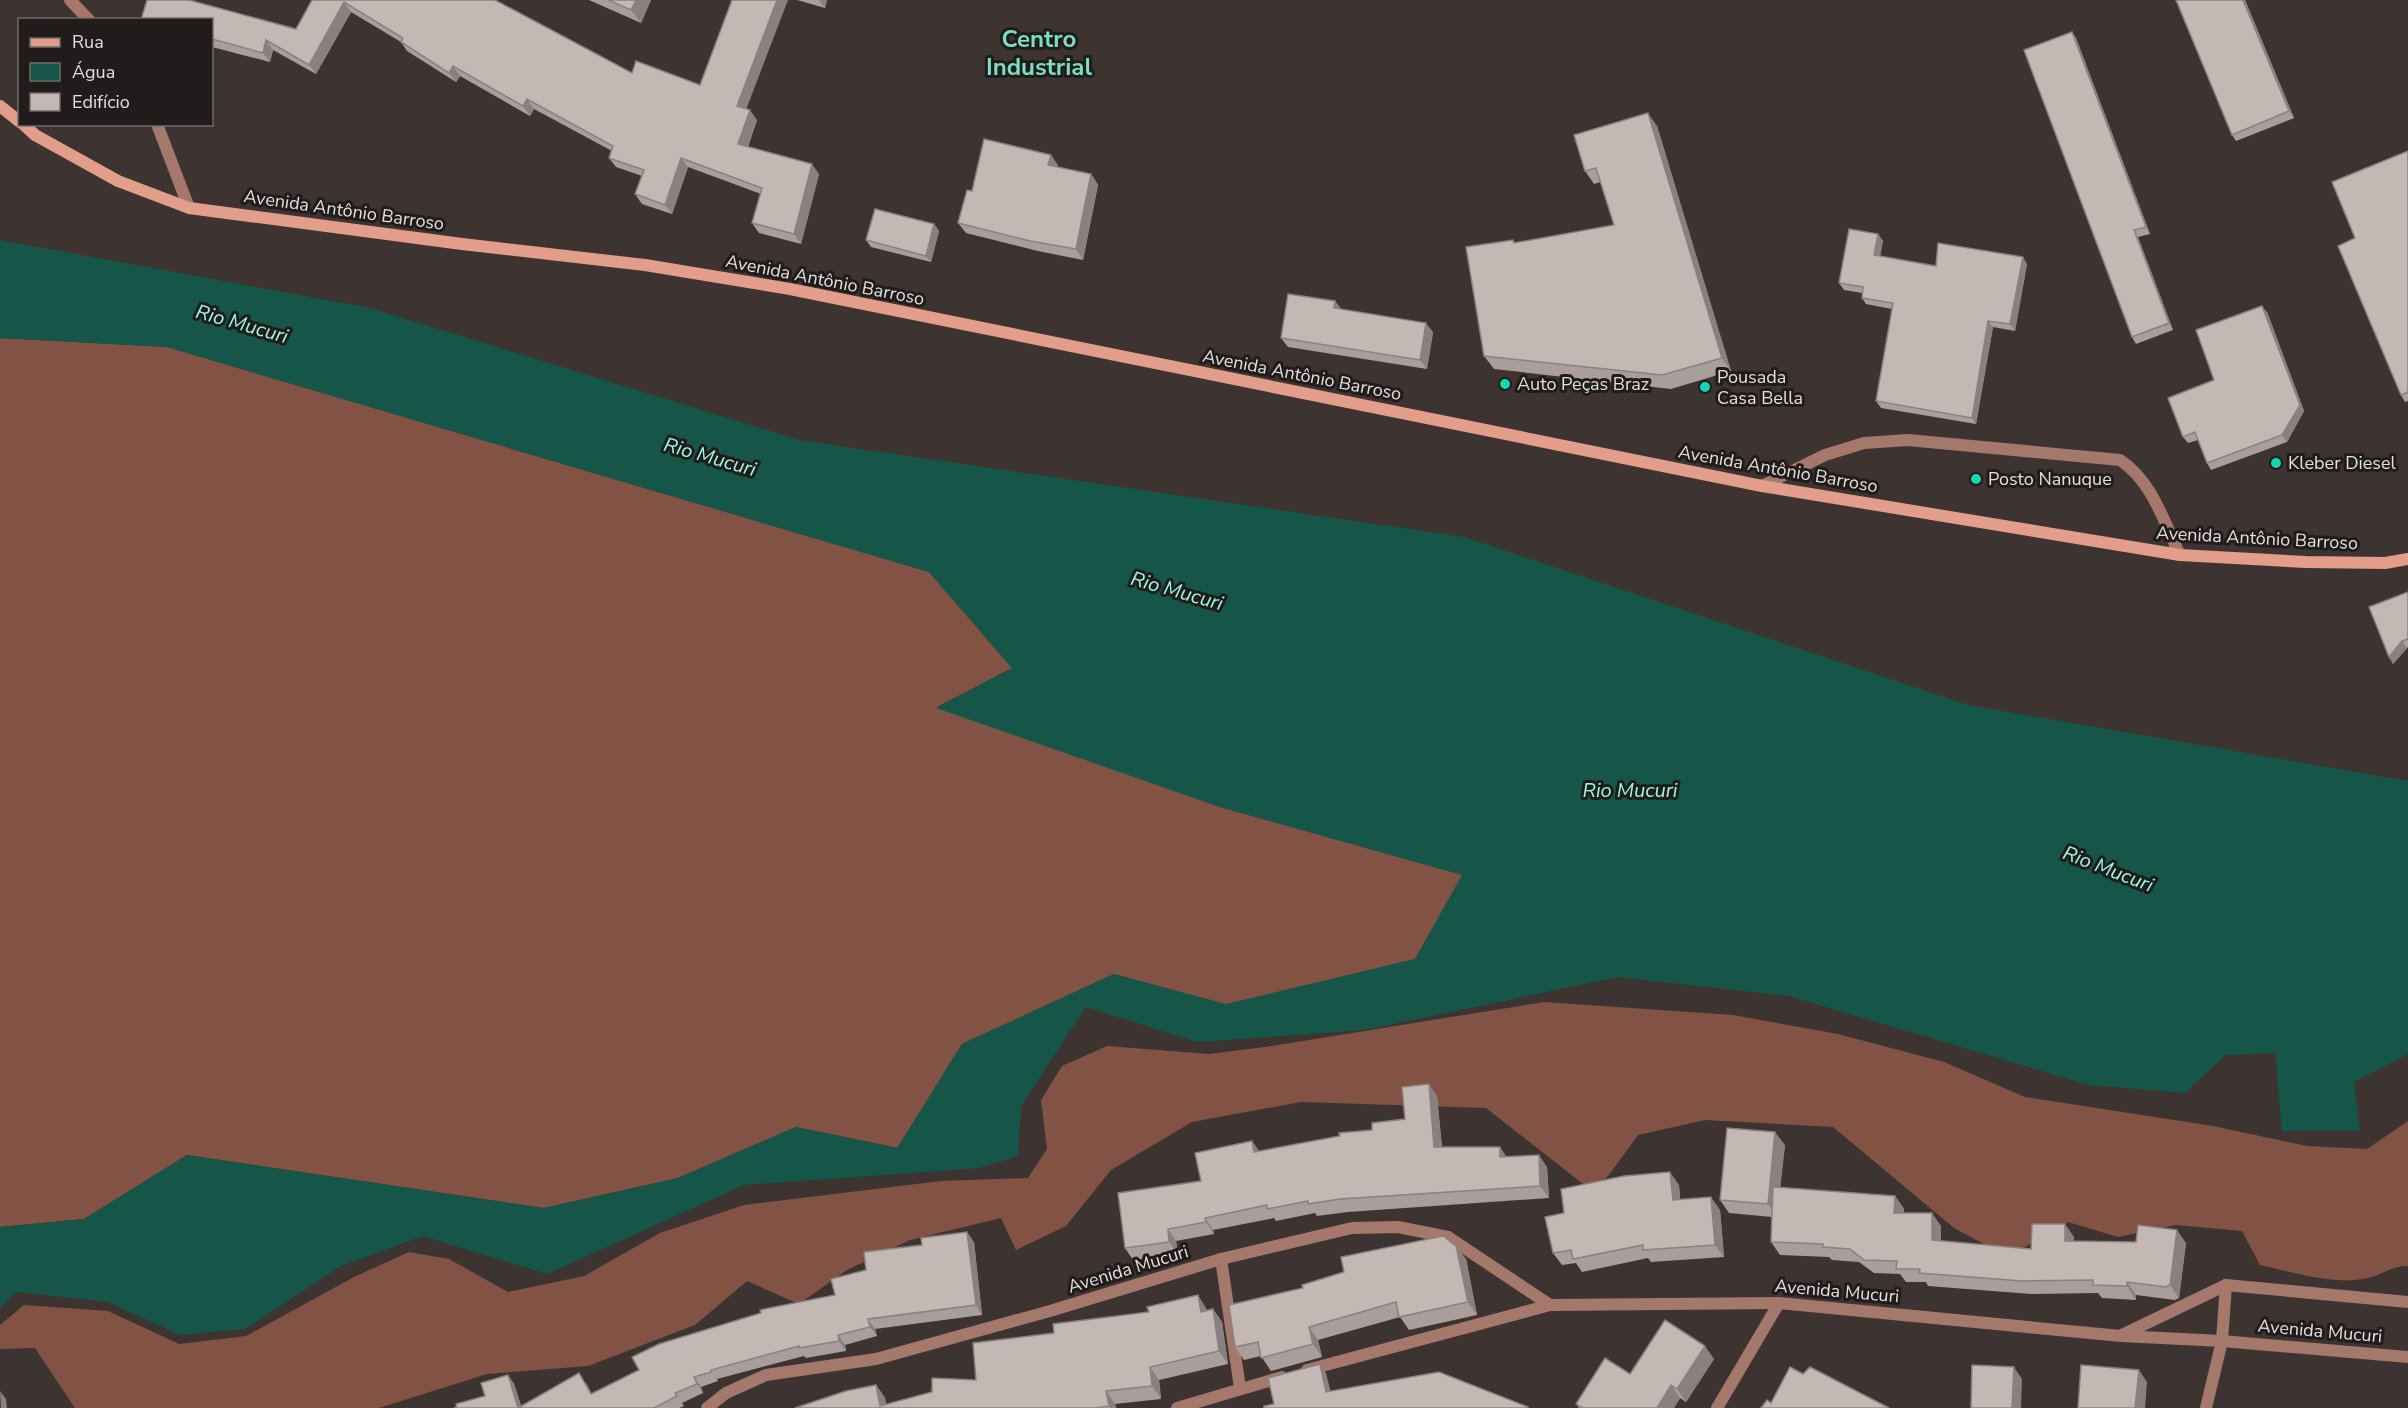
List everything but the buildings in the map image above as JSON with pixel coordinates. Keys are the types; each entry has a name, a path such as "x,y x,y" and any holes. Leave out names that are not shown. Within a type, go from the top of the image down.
{"main road":[{"name":"Avenida Antônio Barroso","path":"0,105 18,120"},
{"name":"Avenida Antônio Barroso","path":"24,126 35,135 118,181 189,207 462,244 645,265 790,290 1762,486 2180,555 2306,562 2385,563 2408,559"}],"street":[{"path":"70,0 87,18"},
{"path":"158,126 189,207"},
{"path":"1762,486 1825,455 1864,443 1908,440 2120,460 2134,469 2144,480 2180,555"},
{"name":"Avenida Mucuri","path":"707,1408 726,1393 765,1375 876,1359 1050,1311 1221,1259 1352,1228 1398,1227 1448,1237 1550,1305"},
{"path":"1221,1259 1240,1388"},
{"path":"2121,1336 2226,1285 2222,1341 2206,1408"},
{"name":"Avenida Mucuri","path":"2226,1285 2408,1302"},
{"path":"1717,1408 1779,1303"},
{"name":"Avenida Mucuri","path":"1177,1408 1190,1406 1240,1388 1550,1305 1779,1303 2121,1336 2222,1341 2408,1357"}],"shaded area":[{"path":"0,338 167,347 929,572 1012,668 937,707 1220,807 1463,875 1415,959 1226,1005 1114,974 962,1044 898,1148 796,1127 678,1178 544,1208 187,1155 84,1219 0,1227"},
{"path":"1544,1002 1733,1015 1838,1034 1944,1062 2025,1097 2213,1126 2307,1146 2367,1149 2408,1121 2408,1266 2398,1267 2368,1278 2328,1279 2260,1265 2242,1231 2176,1225 2118,1237 2068,1222 2008,1257 1954,1228 1833,1127 1705,1120 1638,1135 1609,1175 1592,1191 1486,1108 1301,1102 1192,1122 1111,1170 1066,1226 1016,1250 1001,1218 910,1240 847,1270 799,1304 747,1281 695,1325 588,1366 487,1374 379,1408 75,1408 35,1348 0,1349 0,1325 24,1305 108,1311 179,1344 246,1336 354,1277 409,1252 449,1259 508,1292 584,1276 660,1233 744,1205 941,1181 1028,1178 1047,1149 1041,1100 1062,1066 1107,1046 1209,1054"}],"water":[{"name":"Rio Mucuri","path":"0,240 370,308 799,440 1464,537 1968,705 2408,781 2408,1054 2354,1082 2360,1130 2282,1131 2275,1053 2226,1055 2185,1093 2089,1085 1789,996 1618,977 1365,1030 1197,1042 1086,1007 1021,1106 1018,1156 979,1168 744,1185 547,1274 423,1236 341,1266 245,1329 180,1335 108,1302 17,1292 0,1307 0,1227 84,1219 187,1155 544,1208 678,1178 796,1127 897,1148 962,1044 1114,974 1226,1004 1415,959 1462,875 1220,807 936,708 1012,668 929,572 167,347 0,338"}],"place":[{"name":"Auto Peças Braz","path":"1505,384"},
{"name":"Pousada Casa Bella","path":"1705,387"},
{"name":"Kleber Diesel","path":"2276,463"},
{"name":"Posto Nanuque","path":"1976,479"}],"district":[{"name":"Centro Industrial","path":"1039,53"}]}
